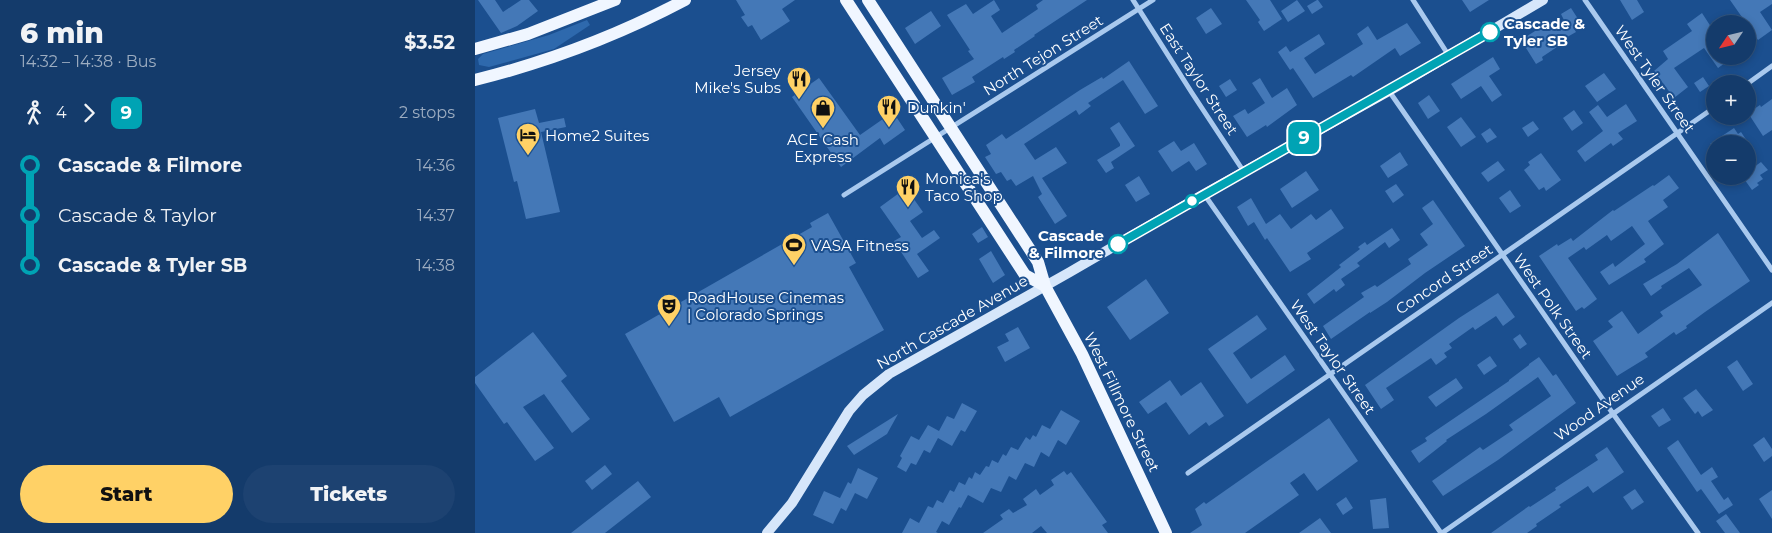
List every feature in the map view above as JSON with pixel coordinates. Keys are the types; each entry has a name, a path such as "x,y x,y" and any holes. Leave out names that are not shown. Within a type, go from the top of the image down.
{"main road":[{"path":"475,49 527,34 578,16 615,0"},
{"path":"475,80 510,72 585,45 642,21 685,0"},
{"path":"846,0 1025,275 1045,286"},
{"name":"West Fillmore Street","path":"868,0 1038,262 1045,286 1082,354 1166,533"},
{"name":"North Cascade Avenue","path":"767,533 792,503 849,411 874,384 1204,194 1389,91 1543,0"}],"street":[{"name":"East Taylor Street","path":"1133,0 1244,172"},
{"name":"North Tejon Street","path":"844,195 1153,0"},
{"path":"1413,0 1449,56"},
{"name":"West Tyler Street","path":"1585,0 1772,270"},
{"path":"1756,78 1772,66"},
{"name":"West Polk Street","path":"1389,91 1612,413 1698,533"},
{"name":"Concord Street","path":"1188,473 1706,113"},
{"name":"West Taylor Street","path":"1204,194 1442,533"},
{"name":"Wood Avenue","path":"1442,533 1772,303"}],"shaded area":[{"path":"587,20 590,25 554,49 489,67 479,65 478,59 483,54 549,35"}],"building":[{"path":"478,0 495,0 503,12 521,0 529,0 538,11 517,26 501,33"},
{"path":"736,0 795,0 782,9 790,21 761,40 752,25 748,27 741,17 745,15"},
{"path":"994,0 1000,10 991,16 1002,33 1038,9 1036,5 1043,0 1087,0 1034,35 1014,50 1015,52 1004,59 1003,57 972,77 975,82 952,95 942,78 974,59 947,15 966,4 973,14"},
{"path":"1246,0 1270,0 1282,19 1264,31 1258,22 1260,20"},
{"path":"1297,0 1305,11 1288,22 1281,11"},
{"path":"1317,0 1323,7 1312,14 1307,6"},
{"path":"1462,0 1489,0 1470,12"},
{"path":"1620,0 1637,0 1644,12 1632,20"},
{"path":"1730,0 1772,0 1772,4 1760,12 1772,30 1758,40 1756,37 1756,15 1740,15"},
{"path":"1211,8 1222,24 1206,34 1196,18"},
{"path":"1571,8 1580,22 1573,27 1576,32 1555,44 1557,47 1542,57 1543,60 1536,64 1521,40 1543,26 1546,31 1564,20 1561,14"},
{"path":"931,11 941,26 915,44 905,28"},
{"path":"1702,13 1706,19 1706,51 1704,48 1674,68 1688,87 1674,98 1654,71 1668,59 1663,51 1692,31 1687,24"},
{"path":"1407,23 1421,43 1400,56 1395,48 1353,77 1351,75 1313,98 1293,68 1290,70 1278,52 1286,46 1290,52 1319,34 1325,44 1304,58 1315,74 1363,44 1357,34 1368,26 1377,40"},
{"path":"1493,57 1500,69 1489,76 1502,95 1492,102 1481,86 1461,99 1451,84"},
{"path":"1129,61 1158,106 1145,114 1123,80 1088,103 1091,106 1079,115 1076,110 1024,144 1035,160 1056,147 1067,163 1042,178 1067,216 1055,224 1038,197 1042,194 1033,176 1016,186 1011,179 1007,181 1001,172 996,174 985,157 991,154 986,145 1002,134 1006,139 1080,90 1102,77 1103,79"},
{"path":"1604,73 1616,89 1597,102 1585,86"},
{"path":"1703,77 1706,82 1706,88 1700,92 1694,83"},
{"path":"819,78 860,135 893,112 905,130 884,145 880,138 841,167 792,97"},
{"path":"1260,78 1272,98 1287,88 1297,105 1267,127 1266,125 1247,137 1233,116 1245,109 1248,114 1265,103 1252,83"},
{"path":"1230,79 1237,90 1226,97 1219,86"},
{"path":"1429,95 1440,111 1428,119 1418,103"},
{"path":"1772,99 1772,130 1763,136 1756,125 1756,108 1760,105 1761,107"},
{"path":"1626,104 1637,121 1618,133 1623,139 1613,146 1611,143 1585,162 1577,151 1603,131 1589,112 1598,105 1607,117"},
{"name":"Home2 Suites","path":"535,109 539,123 564,118 566,127 541,132 560,212 526,219 517,181 514,182 498,118"},
{"path":"1574,110 1583,123 1572,131 1563,118"},
{"path":"1461,117 1476,137 1461,147 1447,127"},
{"path":"1533,121 1539,129 1528,137 1522,128"},
{"path":"1119,122 1135,146 1111,162 1114,168 1106,173 1097,160 1120,146 1110,128"},
{"path":"1490,128 1497,137 1487,143 1481,134"},
{"path":"1734,128 1738,134 1741,132 1743,135 1724,135"},
{"path":"1174,141 1181,151 1194,143 1207,164 1196,171 1189,161 1172,172 1158,151"},
{"path":"1400,152 1408,165 1388,178 1380,166"},
{"path":"1541,153 1561,180 1546,191 1544,187 1539,190 1524,170 1530,165 1528,162"},
{"path":"1498,161 1505,170 1488,182 1481,173"},
{"path":"1761,162 1768,170 1760,175 1763,179 1752,190 1748,185 1756,185 1756,166"},
{"path":"1306,171 1319,190 1292,208 1280,189"},
{"path":"1669,175 1679,188 1663,200 1668,207 1648,221 1664,244 1644,259 1646,262 1609,285 1600,272 1613,263 1615,267 1645,244 1632,226 1611,241 1607,235 1586,250 1584,247 1568,258 1597,299 1584,309 1582,307 1576,311 1539,256 1557,244 1558,246 1571,238 1573,241 1613,210"},
{"path":"1139,176 1150,194 1136,202 1125,185"},
{"path":"1396,184 1404,195 1393,203 1385,191"},
{"path":"906,188 923,212 910,221 922,238 934,230 940,238 917,254 929,271 918,278 894,241 901,237 880,207"},
{"path":"1510,190 1521,206 1510,213 1499,198"},
{"path":"1251,198 1266,224 1280,214 1291,229 1311,214 1316,220 1331,209 1344,228 1307,253 1311,259 1290,272 1267,238 1265,240 1254,222 1248,226 1237,207"},
{"path":"1433,200 1465,246 1387,302 1331,339 1323,326 1364,297 1361,293 1375,285 1377,287 1411,264 1408,259 1428,245 1420,234 1433,224 1422,208"},
{"path":"828,213 856,263 849,267 884,330 730,417 719,397 674,422 625,334 812,227 810,223"},
{"path":"982,227 988,237 978,243 972,234"},
{"path":"1392,228 1400,240 1389,248 1385,242 1357,263 1360,266 1341,279 1345,285 1336,292 1334,289 1314,304 1307,294 1341,267 1339,265 1360,249 1358,247 1365,242 1367,245"},
{"path":"1718,233 1750,281 1686,326 1687,328 1676,335 1674,332 1645,353 1648,357 1617,376 1593,341 1613,327 1608,321 1622,311 1638,334 1663,316 1660,312 1702,285 1689,268 1661,286 1662,288 1651,296 1643,284 1677,264"},
{"path":"991,251 1005,275 993,283 979,259"},
{"path":"1146,279 1169,313 1130,340 1107,307"},
{"path":"1498,293 1515,317 1503,326 1496,316 1475,330 1473,327 1449,344 1452,348 1444,353 1447,357 1436,365 1431,358 1386,388 1394,400 1381,409 1365,385 1459,318"},
{"path":"1257,315 1267,329 1233,353 1251,379 1285,355 1295,370 1247,404 1208,349"},
{"path":"1018,327 1030,348 1005,362 997,347 1009,341 1005,334"},
{"path":"533,332 567,376 561,381 590,419 572,433 544,394 523,407 554,448 535,461 507,422 504,424 475,383 475,377"},
{"path":"1520,334 1527,344 1520,349 1513,339"},
{"path":"1490,356 1497,366 1484,375 1477,365"},
{"path":"1539,357 1553,376 1556,374 1576,403 1498,460 1443,496 1432,481 1480,447 1483,450 1513,430 1509,425 1551,396 1538,377 1446,440 1419,463 1411,451 1427,441 1425,438 1509,381"},
{"path":"1737,360 1753,384 1743,391 1727,367"},
{"path":"1456,378 1463,388 1436,407 1428,397"},
{"path":"1170,380 1181,396 1201,382 1224,416 1209,426 1206,422 1189,435 1166,402 1148,414 1139,402"},
{"path":"1696,389 1713,410 1702,417 1698,411 1695,414 1683,398"},
{"path":"962,403 977,411 965,432 961,430 952,446 938,438 930,453 924,450 916,465 911,463 906,472 897,467 902,458 900,456 911,436 919,440 928,425 939,431 947,416 954,419"},
{"path":"1663,408 1671,420 1659,427 1651,416"},
{"path":"1061,410 1080,421 1066,445 1058,440 1049,457 1041,452 1034,467 1025,463 1016,480 1009,476 1001,492 991,488 983,503 968,495 949,525 942,521 936,532 938,533 902,533 910,518 919,523 928,506 933,508 937,500 943,503 950,490 954,492 959,482 965,485 969,477 972,479 975,472 980,475 986,466 989,467 992,460 998,463 1003,454 1006,456 1011,447 1018,450 1026,437 1030,440 1033,435 1036,437 1042,425 1050,429"},
{"path":"898,414 887,434 854,455 847,446"},
{"path":"1329,418 1358,461 1317,491 1304,473 1290,483 1299,495 1245,533 1190,533 1202,525 1195,509 1204,502 1206,504"},
{"path":"1764,437 1772,449 1772,456 1764,462 1753,445"},
{"path":"1678,440 1701,475 1712,467 1718,477 1711,481 1724,500 1728,497 1733,505 1719,514 1701,489 1697,492 1667,448"},
{"path":"1607,447 1624,472 1593,493 1588,486 1559,505 1561,507 1536,524 1537,526 1527,533 1491,533 1598,460 1595,455"},
{"path":"605,465 612,474 592,490 585,481"},
{"path":"858,468 878,478 867,499 855,493 846,511 841,508 833,524 813,515 824,491 840,498 848,482 851,484"},
{"path":"1064,471 1067,475 1071,472 1107,522 1102,525 1108,533 1047,533 1041,526 1032,533 983,533 1003,519 1000,515 1009,509 1013,513 1027,505 1023,499 1036,489 1040,495 1054,485 1051,480"},
{"path":"638,481 651,497 605,533 571,533"},
{"path":"1635,489 1644,502 1632,510 1623,497"},
{"path":"1772,490 1772,519 1759,499"},
{"path":"1346,497 1353,508 1343,515 1336,504"},
{"path":"1386,498 1389,528 1373,529 1370,500"},
{"path":"1726,514 1740,533 1725,533 1716,521"},
{"path":"1320,518 1331,533 1299,533"}],"bus line":[{"name":"9","path":"1118,244 1490,32"}],"place":[{"name":"Cascade & Tyler SB","path":"1490,32"},
{"name":"Jersey Mike's Subs","path":"799,100"},
{"name":"Dunkin'","path":"889,128"},
{"name":"ACE Cash Express","path":"823,129"},
{"name":"Home2 Suites","path":"528,156"},
{"name":"Monica's Taco Shop","path":"908,208"},
{"name":"Cascade & Filmore","path":"1118,244"},
{"name":"VASA Fitness","path":"794,266"},
{"name":"RoadHouse Cinemas | Colorado Springs","path":"669,327"}]}
